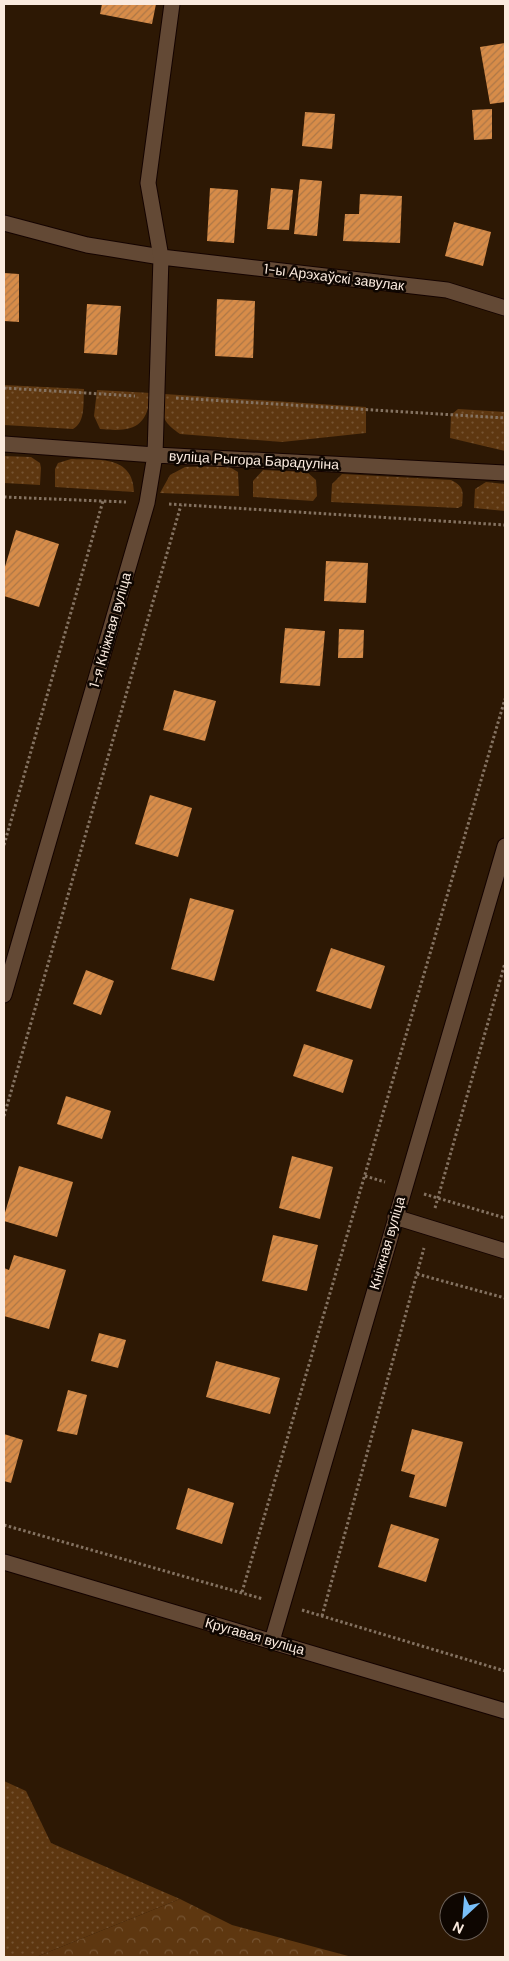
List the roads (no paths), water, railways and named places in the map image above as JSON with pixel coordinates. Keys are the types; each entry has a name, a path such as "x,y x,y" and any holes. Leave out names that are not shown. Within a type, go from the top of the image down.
{"street":[{"name":"1-я Кніжная вуліца","path":"4,995 147,503 155,455 161,257 148,183 172,4"},
{"name":"1-ы Арэхаўскі завулак","path":"4,223 88,246 161,257 447,290 505,308"},
{"name":"вуліца Рыгора Барадуліна","path":"4,444 155,455 505,473"},
{"name":"Кніжная вуліца","path":"272,1641 505,846"},
{"path":"395,1217 505,1251"},
{"name":"Кругавая вуліца","path":"4,1562 505,1711"}]}
